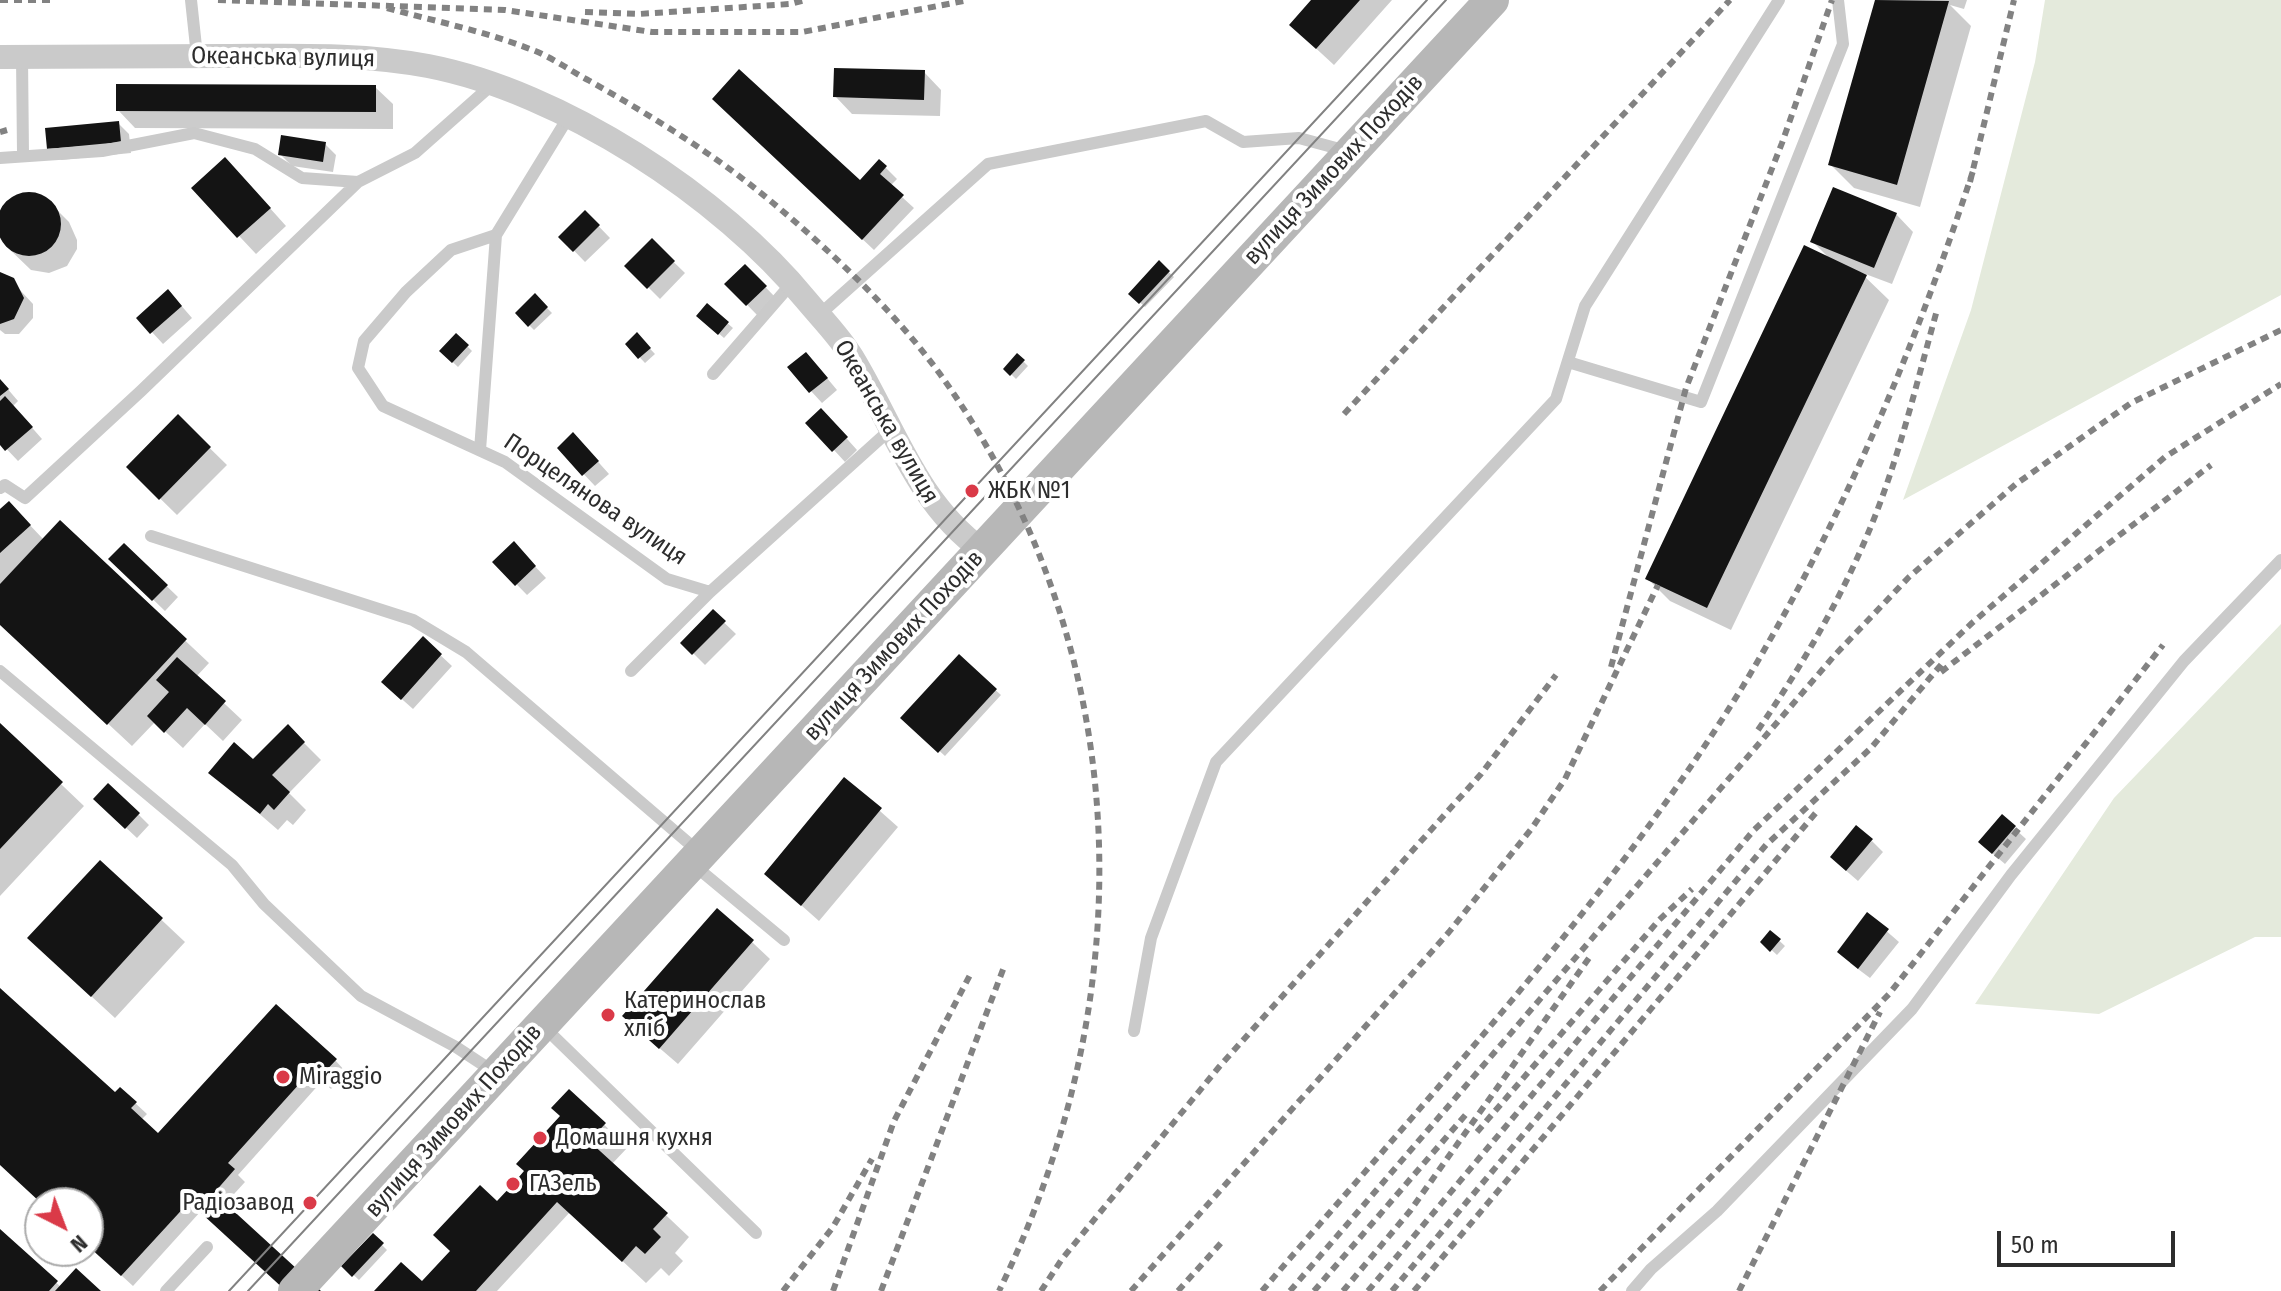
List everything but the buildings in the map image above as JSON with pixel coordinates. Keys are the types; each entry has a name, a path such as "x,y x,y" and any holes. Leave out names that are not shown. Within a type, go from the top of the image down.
{"main road":[{"name":"вулиця Зимових Походів","path":"295,1291 1492,0"}],"street":[{"name":"Океанська вулиця","path":"11,57 352,56 428,66 494,83 569,116 668,175 732,224 792,283 851,354 935,508 982,550"}],"lane":[{"path":"191,0 197,56"},
{"path":"1134,1031 1151,938 1216,762 1556,399 1585,306 1779,0"},
{"path":"1568,362 1701,402 1843,44 1838,0"},
{"path":"11,57 23,154"},
{"path":"0,488 5,485 25,498 358,182 415,153 494,83"},
{"path":"480,450 383,406 358,368 364,341 406,292 451,250 496,235 569,116"},
{"path":"819,315 988,164 1206,121 1243,142 1299,138 1351,152"},
{"path":"0,158 23,154 102,151 194,133 255,149 302,178 358,182"},
{"name":"Порцелянова вулиця","path":"496,235 480,450 505,462 667,579 710,592"},
{"path":"713,374 792,283"},
{"path":"631,671 710,592 892,428"},
{"path":"151,536 413,620 466,652 784,940"},
{"path":"1632,1291 1651,1269 1717,1211 1912,1009 2011,875 2184,661 2281,560"},
{"path":"0,671 232,865 264,904 361,996 456,1047 496,1073"},
{"path":"542,1024 756,1233"},
{"path":"166,1291 207,1247"}],"shaded area":[{"path":"2045,0 2281,0 2281,295 1903,500 1971,310 2035,62"},
{"path":"2281,624 2281,937 2255,937 2099,1014 1975,1004 2114,798"}],"tram line":[{"path":"229,1291 1427,0"},
{"path":"248,1291 1446,0"}],"railway":[{"path":"0,0 55,0"},
{"path":"218,0 505,10 652,32 802,32 969,0"},
{"path":"585,12 639,14 790,4 805,0"},
{"path":"1344,414 1730,0"},
{"path":"1611,667 1686,388 1782,143 1832,0"},
{"path":"1970,182 2014,0"},
{"path":"387,8 495,37 545,55 660,123 751,185 840,263 903,327 940,374 1005,480 1053,591 1084,706 1098,824 1096,942 1079,1060 1046,1177 999,1291"},
{"path":"0,132 7,130"},
{"path":"1262,1291 1576,921 1636,844 1743,686 1812,562 1873,435 1926,304 1973,171"},
{"path":"1758,730 1795,674 1859,555 1899,447 1937,310"},
{"path":"1290,1291 1834,656 1909,577 2016,484 2131,403 2281,330"},
{"path":"1368,1291 1753,831 1972,623 2165,457 2281,384"},
{"path":"1941,672 2211,465"},
{"path":"1131,1291 1449,932 1532,828 1565,779 1658,585"},
{"path":"1600,1291 1889,994 2163,645"},
{"path":"1392,1291 1766,845 1871,748 1945,660"},
{"path":"1041,1291 1062,1259 1219,1067 1481,774 1556,675"},
{"path":"1414,1291 1819,809"},
{"path":"1477,1132 1659,920 1692,889"},
{"path":"1343,1291 1410,1211 1589,958"},
{"path":"881,1291 1004,967"},
{"path":"833,1291 894,1121 970,975"},
{"path":"1739,1291 1880,1012"},
{"path":"1314,1291 1468,1112"},
{"path":"783,1291 833,1227 872,1159"},
{"path":"1178,1291 1221,1243"}],"place":[{"name":"ЖБК №1","path":"972,491"},
{"name":"Катеринослав хліб","path":"608,1015"},
{"name":"Miraggio","path":"283,1077"},
{"name":"Домашня кухня","path":"540,1138"},
{"name":"ГАЗель","path":"513,1184"},
{"name":"Радіозавод","path":"310,1203"}]}
